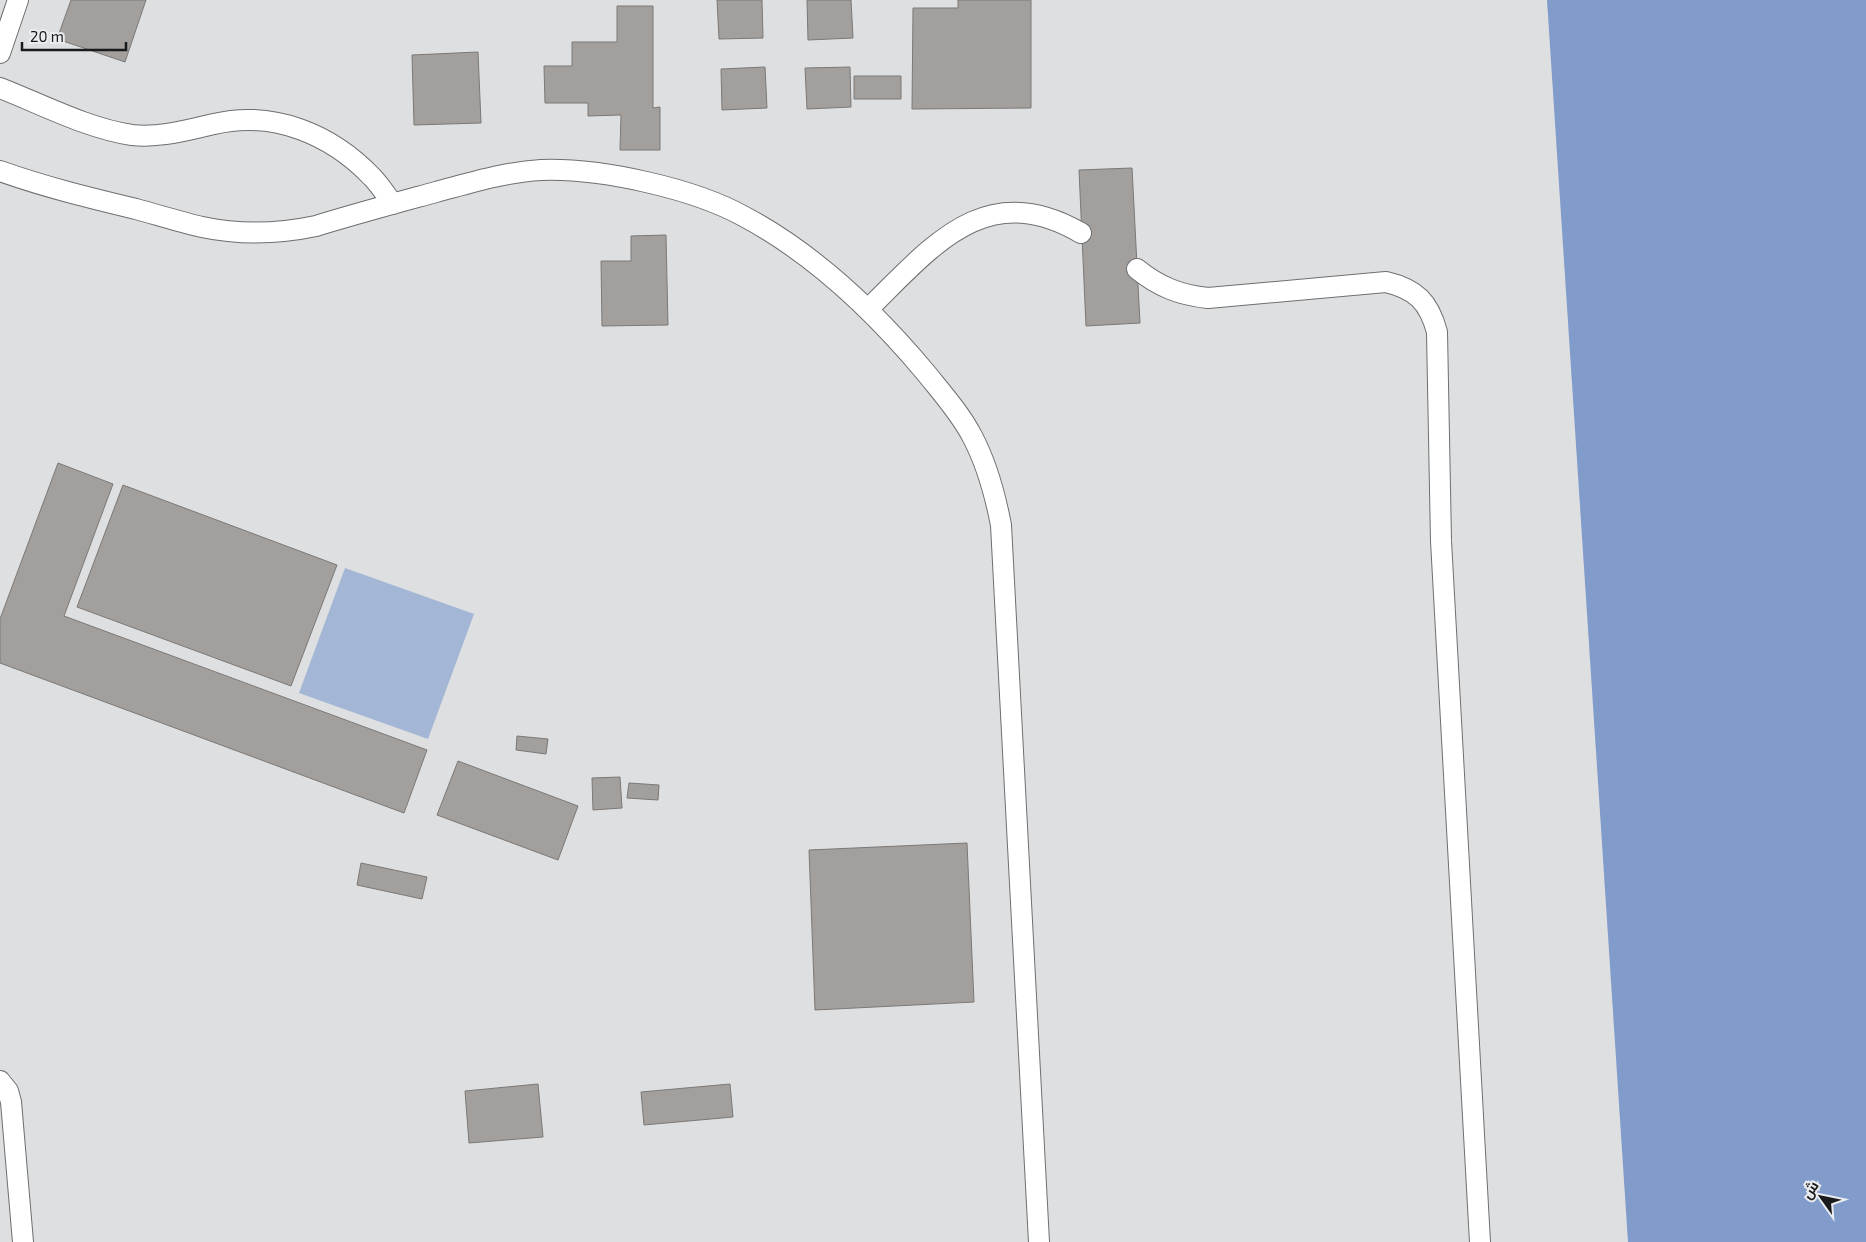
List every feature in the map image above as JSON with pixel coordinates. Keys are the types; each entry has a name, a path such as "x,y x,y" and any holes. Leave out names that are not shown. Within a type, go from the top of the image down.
{"lane":[{"path":"0,53 18,0"},
{"path":"0,88 104,129 134,135 187,132 216,123 262,119 293,126 323,139 350,156 373,178 393,204"},
{"path":"0,171 45,187 172,218 201,227 231,232 261,233 291,231 316,226 499,175 533,171 587,172 632,179 680,192 744,216 822,268 895,336 952,404 971,434 986,466 1001,525 1039,1242"},
{"path":"868,309 948,234 982,218 1002,214 1023,213 1044,216 1063,223 1081,233"},
{"path":"1137,270 1170,290 1189,296 1208,298 1386,282 1401,286 1414,293 1425,304 1433,317 1437,332 1442,542 1480,1242"},
{"path":"0,1081 8,1091 11,1102 23,1242"}],"shaded area":[{"path":"1547,0 1866,0 1866,1242 1628,1242"},
{"path":"345,568 474,614 428,739 299,693"}],"building":[{"path":"71,0 146,0 125,62 57,39"},
{"path":"717,0 762,0 763,38 719,39"},
{"path":"807,0 851,0 853,38 808,40"},
{"path":"958,0 1031,0 1031,108 912,109 913,8 958,8"},
{"path":"617,6 653,6 653,108 660,107 660,150 620,150 621,115 588,116 588,103 545,103 544,66 572,66 572,42 617,42"},
{"path":"478,52 481,123 414,125 412,55"},
{"path":"765,67 767,108 722,110 721,69"},
{"path":"850,67 851,107 807,109 805,68"},
{"path":"854,76 901,76 901,99 854,99"},
{"path":"1132,168 1140,323 1086,326 1079,170"},
{"path":"666,235 668,325 602,326 601,261 631,261 631,236"},
{"path":"58,463 113,484 64,616 427,750 404,813 0,663 0,619"},
{"path":"123,485 337,565 291,686 77,607"},
{"path":"517,736 548,739 546,754 516,750"},
{"path":"458,761 578,806 558,860 437,815"},
{"path":"620,777 622,808 593,810 592,778"},
{"path":"629,783 659,785 658,800 627,798"},
{"path":"967,843 974,1002 815,1010 809,850"},
{"path":"361,863 427,877 422,899 357,885"},
{"path":"538,1084 543,1137 469,1143 465,1091"},
{"path":"730,1084 733,1117 644,1125 641,1092"}]}
